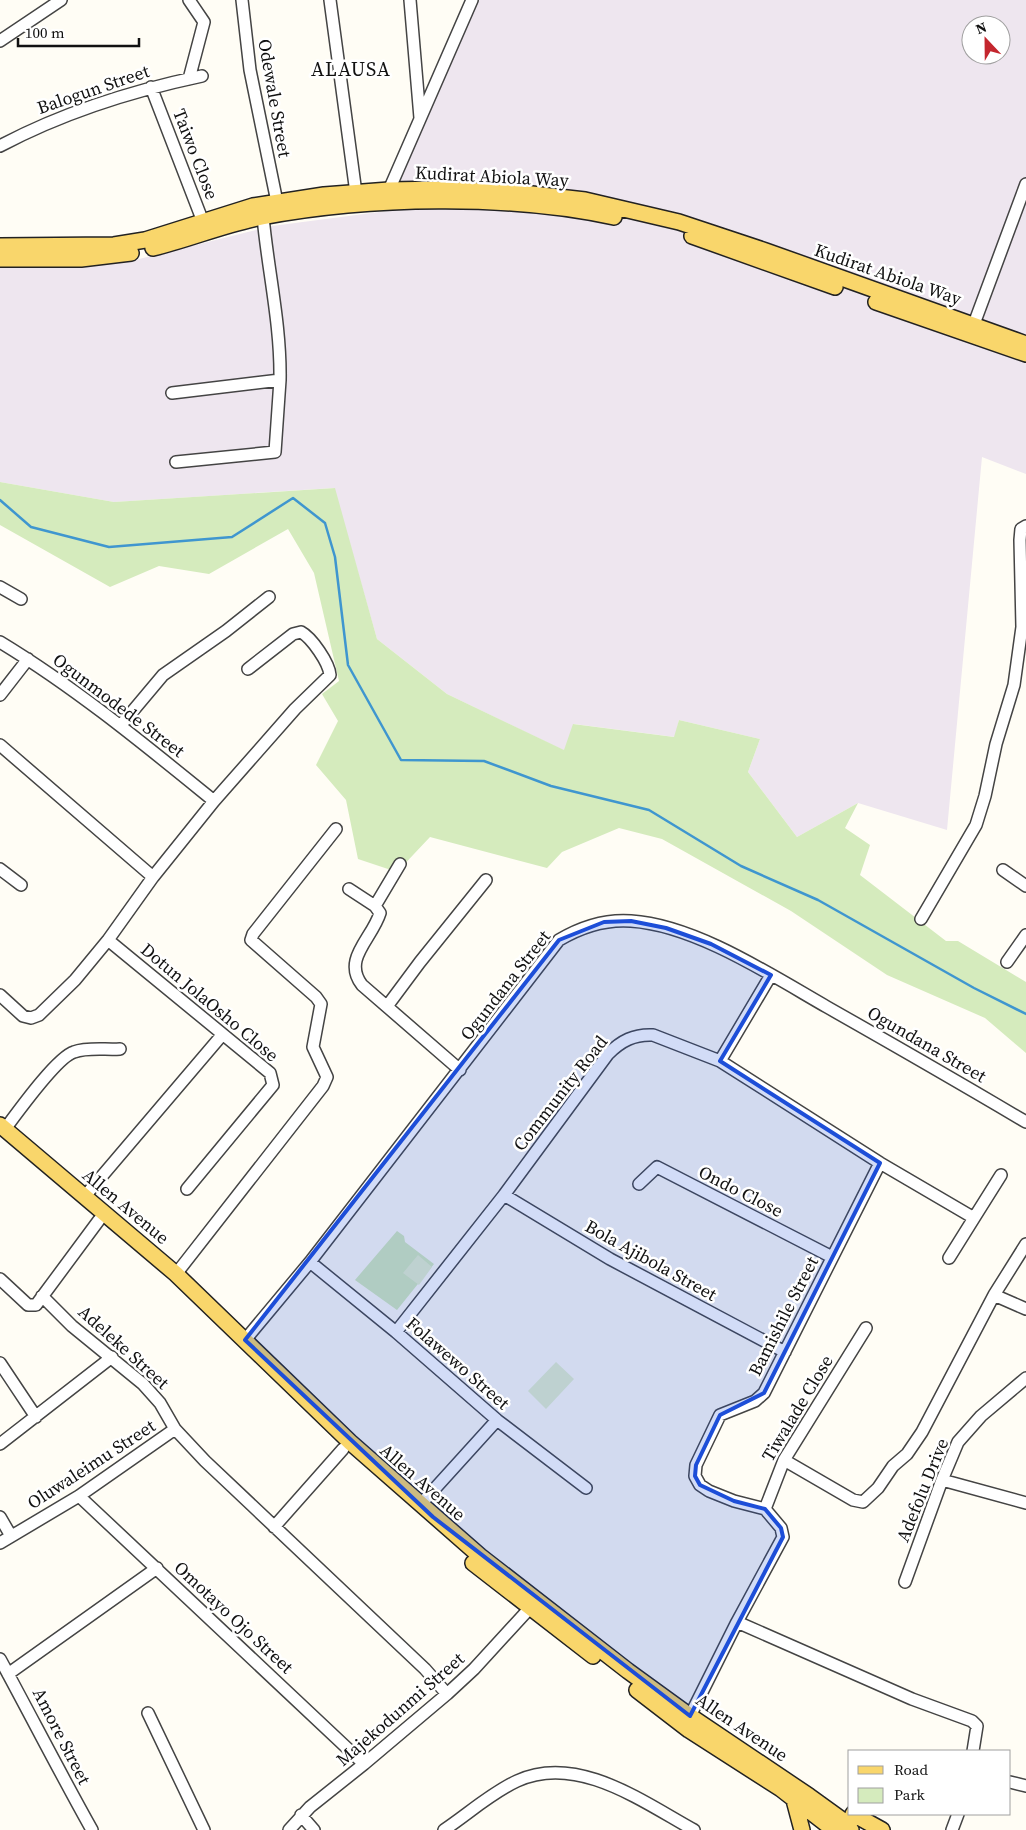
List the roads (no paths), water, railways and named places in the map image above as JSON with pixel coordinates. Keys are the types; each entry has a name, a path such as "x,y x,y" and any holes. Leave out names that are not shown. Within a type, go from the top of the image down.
{"main road":[{"name":"Kudirat Abiola Way","path":"0,259 104,257 166,245 205,228 231,212 277,202 389,190 443,189 523,193 585,200 623,208 718,234 973,329 1026,354"},
{"name":"Kudirat Abiola Way","path":"0,246 114,246 262,217 345,207 428,202 538,205 585,211 686,234 973,329 1026,344"},
{"name":"Allen Avenue","path":"2,1130 86,1196 176,1274 350,1442 480,1556 628,1671 690,1716 784,1778 845,1822 852,1830"},
{"name":"Allen Avenue","path":"2,1130 169,1280 344,1449 468,1559 529,1609 689,1730 781,1789 834,1830"},
{"path":"784,1778 803,1782 848,1811"},
{"path":"794,1800 802,1830"},
{"path":"855,1815 882,1830"}],"street":[{"path":"0,41 60,0"},
{"path":"189,0 204,22 189,78"},
{"name":"Odewale Street","path":"242,0 250,70 277,202"},
{"path":"330,0 356,193"},
{"path":"410,0 420,120"},
{"path":"389,190 472,0"},
{"name":"Balogun Street","path":"0,146 58,118 151,87 202,76"},
{"name":"Taiwo Close","path":"151,87 205,228"},
{"path":"973,329 1026,184"},
{"path":"176,462 275,452 280,357 262,217"},
{"path":"172,393 280,380"},
{"path":"921,919 976,826 985,796 996,744 1014,685 1022,627 1020,540 1021,529 1026,526"},
{"path":"0,587 21,599"},
{"path":"121,725 163,675 226,631 268,597"},
{"path":"0,995 23,1016 31,1018 39,1015 75,980 108,940 153,877 214,801 295,710 330,675 322,658 306,635 301,632 293,634 248,669"},
{"name":"Ogunmodede Street","path":"0,642 28,659 121,725 214,801"},
{"path":"0,695 28,659"},
{"path":"0,745 153,877"},
{"path":"176,1274 322,1086 326,1078 312,1047 321,1004 316,997 251,940 253,934 336,829"},
{"path":"375,906 400,864"},
{"path":"0,869 21,885"},
{"path":"1003,870 1026,886"},
{"path":"388,1005 486,880"},
{"path":"349,889 375,906 380,913 378,920 355,960 355,976 362,985 388,1005 460,1070"},
{"name":"Ogundana Street","path":"245,1340 310,1262 559,940 578,929 604,922 631,921 666,928 711,944 770,975 1026,1122"},
{"path":"1007,962 1026,935"},
{"name":"Dotun JolaOsho Close","path":"108,940 167,987 222,1036 270,1073 273,1085 187,1189"},
{"path":"720,1061 770,975"},
{"name":"Community Road","path":"396,1332 504,1195 617,1044 642,1034 653,1035 720,1061 880,1162 974,1218"},
{"path":"86,1196 222,1036"},
{"path":"2,1130 39,1085 70,1053 120,1049"},
{"name":"Bamishile Street","path":"765,1509 734,1501 708,1491 700,1485 695,1476 696,1465 720,1414 755,1401 764,1393 880,1162"},
{"name":"Ondo Close","path":"639,1184 656,1167 832,1257"},
{"path":"948,1258 1001,1175"},
{"name":"Bola Ajibola Street","path":"504,1195 610,1259 784,1352"},
{"path":"0,1279 28,1306 36,1305 100,1220"},
{"path":"784,1460 853,1500 863,1502 870,1496 893,1466 907,1454 922,1432 994,1295 1026,1244"},
{"name":"Folawewo Street","path":"310,1262 396,1332 497,1420 586,1488"},
{"path":"994,1295 1026,1309"},
{"name":"Adeleke Street","path":"42,1296 72,1326 143,1384 160,1403 175,1429 274,1527 425,1669 447,1694"},
{"name":"Tiwalade Close","path":"765,1509 784,1460 866,1328"},
{"path":"0,1444 112,1357"},
{"path":"0,1363 36,1416"},
{"name":"Adefolu Drive","path":"905,1582 942,1480 958,1442 969,1428 1026,1378"},
{"path":"420,1504 497,1420"},
{"name":"Oluwaleimu Street","path":"0,1543 79,1496 175,1429"},
{"path":"274,1527 344,1449"},
{"path":"942,1480 1026,1503"},
{"name":"Omotayo Ojo Street","path":"79,1496 158,1568 364,1764"},
{"path":"690,1716 737,1622 783,1537 781,1528 765,1509"},
{"path":"0,1517 11,1536"},
{"path":"8,1674 158,1568"},
{"name":"Majekodunmi Street","path":"289,1830 302,1815 447,1694 474,1669 529,1609"},
{"path":"737,1622 912,1699 972,1721 977,1726 973,1750"},
{"name":"Amore Street","path":"0,1659 60,1775 92,1830"},
{"path":"148,1713 204,1830"},
{"path":"444,1830 517,1781 536,1774 558,1771 611,1785 694,1830"},
{"path":"1011,1782 1026,1786"},
{"path":"302,1815 314,1830"},
{"path":"952,1830 958,1815"}],"waterway":[{"path":"0,500 31,527 109,547 232,537 293,498 325,523 335,557 348,665 401,760 484,761 551,786 649,810 741,866 818,900 974,988 1026,1014"}],"district":[{"name":"ALAUSA","path":"351,69"}]}
